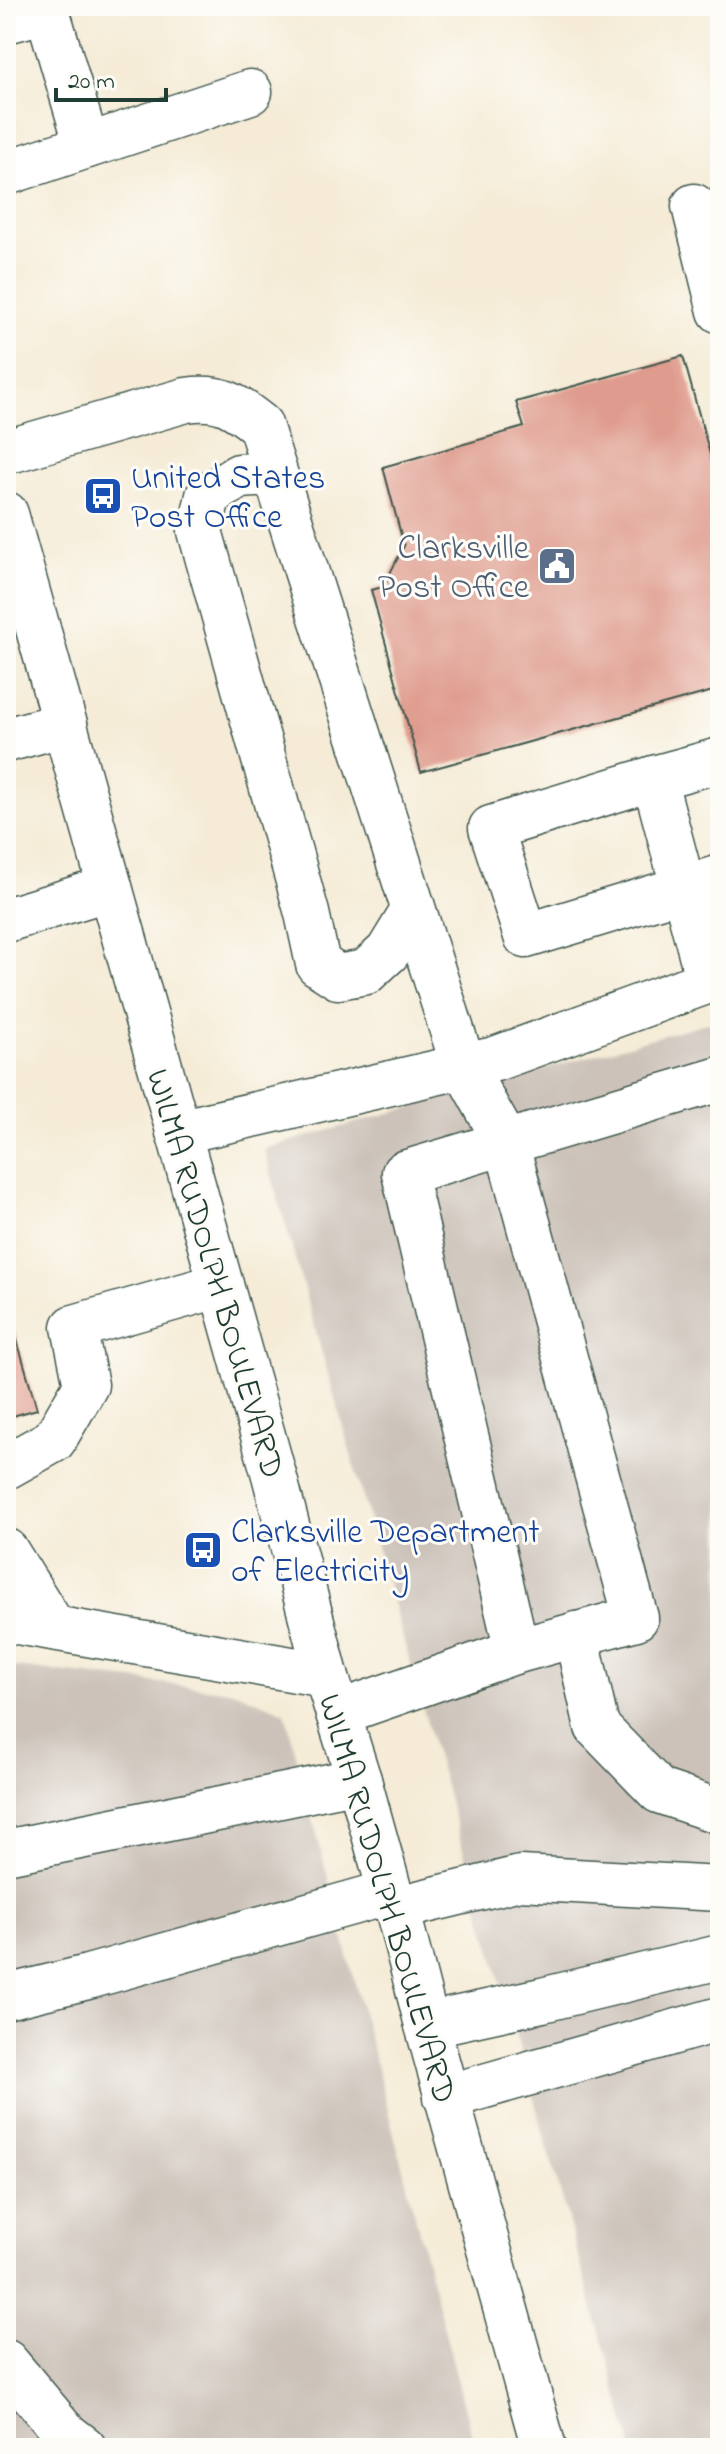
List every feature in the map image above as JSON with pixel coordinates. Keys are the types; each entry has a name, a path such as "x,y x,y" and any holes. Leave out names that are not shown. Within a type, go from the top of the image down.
{"main road":[{"path":"6,21 47,10 87,146"},
{"path":"6,173 250,92"},
{"path":"694,206 720,311"},
{"path":"6,452 186,400 207,397 238,407 260,425 463,1065 506,1142 636,1618 517,1651 332,1694 54,1628 6,1620"},
{"path":"274,474 239,476 208,496 200,531 307,913 318,964 338,977 366,972 388,952 413,911"},
{"name":"WILMA RUDOLPH BOULEVARD","path":"7,524 18,608 65,724 332,1694 393,1900 544,2448"},
{"path":"6,740 65,724"},
{"path":"702,882 526,936 491,828 720,760"},
{"path":"178,1132 495,1059 714,978 702,882 654,778"},
{"path":"6,920 110,888"},
{"path":"517,1651 404,1173 720,1079"},
{"path":"6,1467 54,1440 86,1385 74,1327 221,1285"},
{"path":"6,1551 54,1628"},
{"path":"576,1634 597,1727 659,1791 720,1812"},
{"path":"6,1852 359,1780"},
{"path":"6,1997 393,1900 520,1878 720,1889"},
{"path":"427,2025 720,1957"},
{"path":"446,2097 720,2019"},
{"path":"6,2362 67,2435 84,2448"}],"shaded area":[{"path":"720,1019 720,2448 633,2448 264,1149"},
{"path":"6,1666 233,1691 285,1712 475,2448 6,2448"}],"building":[{"name":"Clarksville Post Office","path":"683,356 720,491 720,689 421,772 371,590 383,587 404,546 383,467 524,427 516,402"},
{"path":"6,1302 37,1409 6,1418"}],"place":[{"name":"United States Post Office","path":"103,496"},
{"name":"Clarksville Post Office","path":"557,566"},
{"name":"Clarksville Department of Electricity","path":"203,1550"}]}
